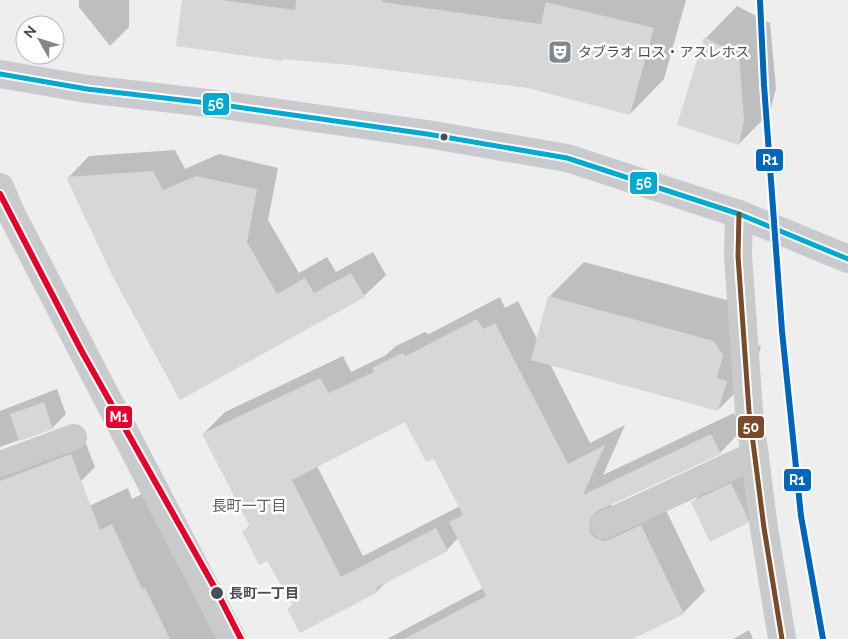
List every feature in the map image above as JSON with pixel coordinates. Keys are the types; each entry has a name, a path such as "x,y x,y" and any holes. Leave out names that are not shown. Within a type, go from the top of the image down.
{"main road":[{"path":"0,74 87,89 216,104 426,134 567,158 739,214 848,258"}],"street":[{"path":"0,188 11,213 232,639"},
{"path":"739,214 738,256 749,411 764,528 782,639"},
{"path":"0,464 74,437"},
{"path":"604,525 755,455"}],"building":[{"path":"182,0 221,0 295,10 296,0 382,0 382,2 541,24 546,2 654,28 630,115 528,88 350,65 283,59 283,61 176,46"},
{"path":"704,37 739,55 744,120 739,145 677,125"},
{"path":"153,171 163,190 196,176 257,189 247,242 277,294 305,278 314,293 351,273 365,297 180,400 113,277 66,177"},
{"path":"548,296 714,341 723,355 717,378 727,381 718,411 531,360"},
{"path":"477,319 483,329 495,323 568,464 605,445 583,495 711,434 721,454 597,511 589,523 590,532 595,538 603,541 641,525 684,614 633,639 404,639 486,596 449,522 463,515 434,459 426,462 405,422 292,480 341,577 436,528 448,551 376,588 378,592 300,633 287,609 293,605 267,561 259,565 242,531 250,527 202,434 320,378 329,393 374,372 372,368 402,353 406,356"},
{"path":"44,402 53,429 19,441 10,414"},
{"path":"71,454 100,530 112,524 142,589 145,588 170,639 0,639 0,481"},
{"path":"731,483 747,516 748,523 710,542 691,502"}],"transit line":[{"name":"R1","path":"760,0 764,85 782,331 801,516 823,639"},
{"name":"56","path":"0,74 87,89 216,104 427,134 567,158 739,214 848,259"},
{"name":"M1","path":"0,194 81,350 216,590 241,639"},
{"name":"50","path":"739,214 738,256 749,411 764,528 782,639"}],"place":[{"name":"タブラオ ロス・アスレホス","path":"560,52"},
{"name":"長町一丁目","path":"217,593"}],"district":[{"name":"長町一丁目","path":"249,506"}]}
